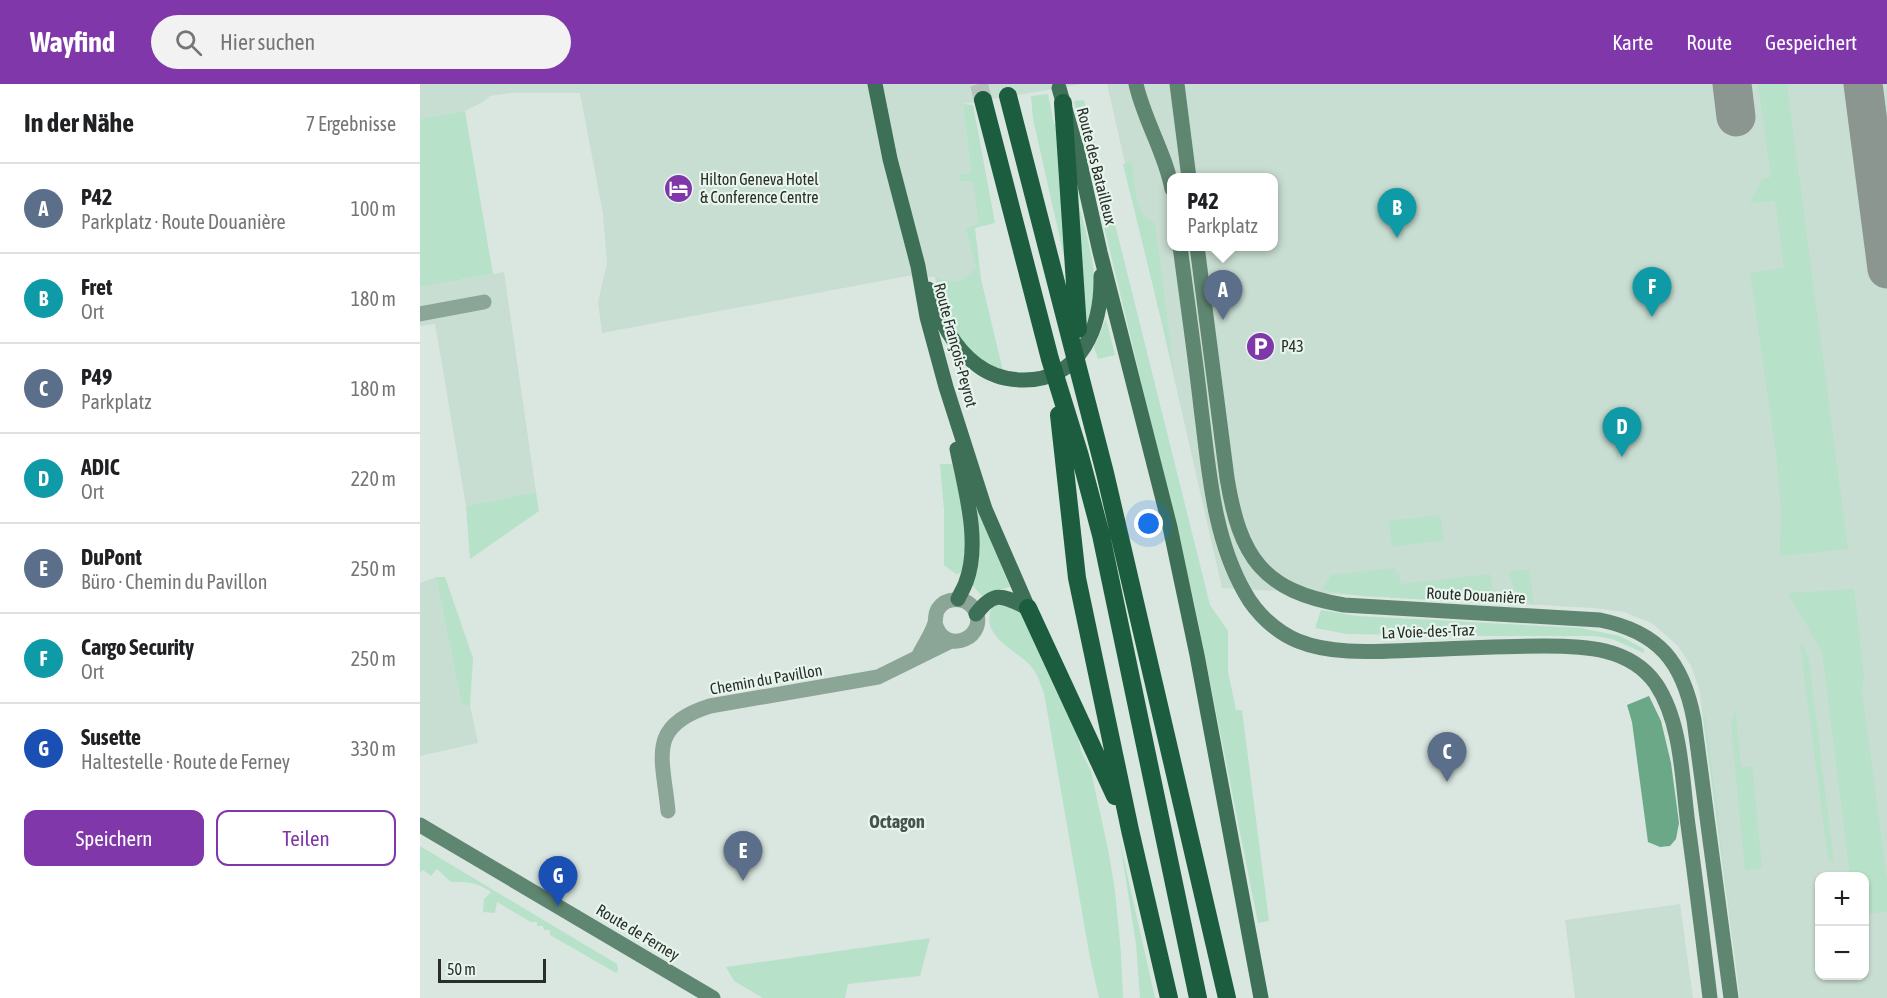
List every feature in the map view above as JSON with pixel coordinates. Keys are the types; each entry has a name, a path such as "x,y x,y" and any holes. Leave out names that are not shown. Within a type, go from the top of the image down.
{"highway":[{"path":"1008,96 1089,408 1227,998"},
{"path":"1061,96 1074,291 1089,408"},
{"path":"983,100 1055,377 1080,456 1101,535 1198,998"},
{"path":"1055,377 1077,578 1130,830 1169,998"},
{"path":"1028,608 1130,830"},
{"path":"1205,902 1237,998"}],"main road":[{"name":"Route François-Peyrot","path":"875,84 890,159 918,266 927,317 946,387 985,509 1028,608"},
{"name":"Route des Batailleux","path":"1061,96 1077,150 1100,252"},
{"path":"918,266 952,339 976,365 999,376 1035,380 1062,369 1078,356 1087,342 1094,328 1099,308 1100,252"},
{"path":"1100,252 1170,526 1197,656 1261,998"},
{"path":"946,387 969,515 971,543 969,572 958,599"},
{"path":"976,614 987,600 1000,597 1008,598 1028,608"}],"street":[{"path":"1136,84 1168,173"},
{"path":"1177,84 1188,173"},
{"name":"La Voie-des-Traz","path":"1181,251 1211,486 1229,557 1239,583 1252,604 1269,622 1289,636 1321,647 1384,651 1572,646 1613,653 1630,660 1644,671 1659,690 1675,734 1710,998"},
{"name":"Route Douanière","path":"1198,251 1227,478 1235,520 1248,551 1266,573 1291,590 1322,601 1366,607 1600,620 1622,624 1640,632 1661,647 1681,676 1692,710 1731,998"},
{"path":"420,314 484,302"},
{"path":"918,657 935,623 940,607 948,601 958,599 969,604 976,614 976,626 973,633 961,641 951,641 940,634 935,623"},
{"name":"Chemin du Pavillon","path":"668,811 662,746 669,729 677,721 696,710 710,706 878,677 951,641"},
{"name":"Route de Ferney","path":"420,825 713,998"}],"shaded area":[{"path":"420,84 1083,84 963,104 971,173 960,174 960,181 973,182 980,224 965,228 976,267 965,279 949,283 935,277 908,276 602,333 598,302 607,263 603,214 580,93 510,93 490,96 465,111 420,119"},
{"path":"1107,84 1887,84 1887,998 1740,998 1699,688 1691,666 1678,646 1653,624 1624,612 1593,608 1222,588"},
{"path":"1758,84 1787,84 1848,549 1780,556 1781,510 1776,454 1750,273 1784,268 1775,201 1750,203 1762,179 1771,177"},
{"path":"1048,94 1054,124 1058,124 1067,270 1033,119 1031,96"},
{"path":"1084,100 1210,605 1228,631 1228,672 1236,710 1242,710 1269,921 1258,923 1195,606 1074,101"},
{"path":"963,104 973,105 995,223 975,228 981,279 1003,371 972,354 956,335 945,313 935,277 953,282 958,281 976,267 965,228 979,224 973,182 960,181 960,174 971,173"},
{"path":"465,111 493,274 420,287 420,119"},
{"path":"1132,162 1139,205 1148,219 1155,223 1174,372 1123,164"},
{"path":"1077,198 1094,277 1092,307 1086,331"},
{"path":"504,272 536,492 466,506 435,324 420,326 420,287"},
{"path":"1106,319 1115,355 1098,359 1094,347"},
{"path":"940,464 952,464 964,518 965,572 956,574 944,565 944,510"},
{"path":"536,492 539,511 470,559 466,506"},
{"path":"977,508 1010,587 982,596 970,583 973,511"},
{"path":"1440,515 1444,540 1392,547 1389,521"},
{"path":"1395,568 1396,573 1399,573 1401,584 1490,574 1491,590 1488,597 1481,603 1362,596 1322,590 1331,575"},
{"path":"1529,569 1534,605 1517,592 1509,572"},
{"path":"436,577 462,706 470,705 478,743 420,756 420,583"},
{"path":"436,577 445,577 473,658 470,705 462,706"},
{"path":"1854,589 1864,675 1862,691 1887,879 1887,912 1869,914 1869,872 1850,872 1822,652 1788,593"},
{"path":"1002,602 1019,610 1073,717 1081,751 1091,771 1115,891 1123,998 1099,998 1044,693 1032,667 993,632 990,615 993,605"},
{"path":"1321,610 1358,616 1581,628 1620,636 1644,649 1644,653 1612,639 1595,636 1347,634 1315,628"},
{"path":"1800,645 1803,645 1809,660 1834,864 1828,858"},
{"path":"1649,696 1661,721 1671,763 1679,823 1676,839 1670,846 1660,847 1648,842 1632,722 1627,705"},
{"path":"1735,709 1741,767 1752,766 1762,868 1745,870 1731,725"},
{"path":"1705,715 1741,998 1703,716"},
{"path":"1120,842 1155,998 1140,998 1136,944"},
{"path":"420,846 617,964 618,970 616,973 550,935 550,930 537,926 537,922 531,922 497,902 495,913 483,912 484,899 491,892 477,884 451,882 437,869 431,876 423,870 420,873"},
{"path":"1680,904 1693,998 1575,998 1565,920"},
{"path":"930,938 920,976 848,984 845,998 763,998 734,981 726,967"}],"taxiway":[{"path":"1732,84 1736,117"},
{"path":"1863,84 1887,269"}],"tunnel":[{"path":"979,84 983,100"}],"place":[{"name":"Hilton Geneva Hotel & Conference Centre","path":"679,188"},
{"name":"Fret","path":"1397,238"},
{"name":"Cargo Security","path":"1652,317"},
{"name":"P42","path":"1223,320"},
{"name":"P43","path":"1260,346"},
{"name":"ADIC","path":"1622,457"},
{"name":"P49","path":"1447,782"},
{"name":"DuPont","path":"743,881"},
{"name":"Susette","path":"558,906"}],"district":[{"name":"Octagon","path":"897,822"}]}
